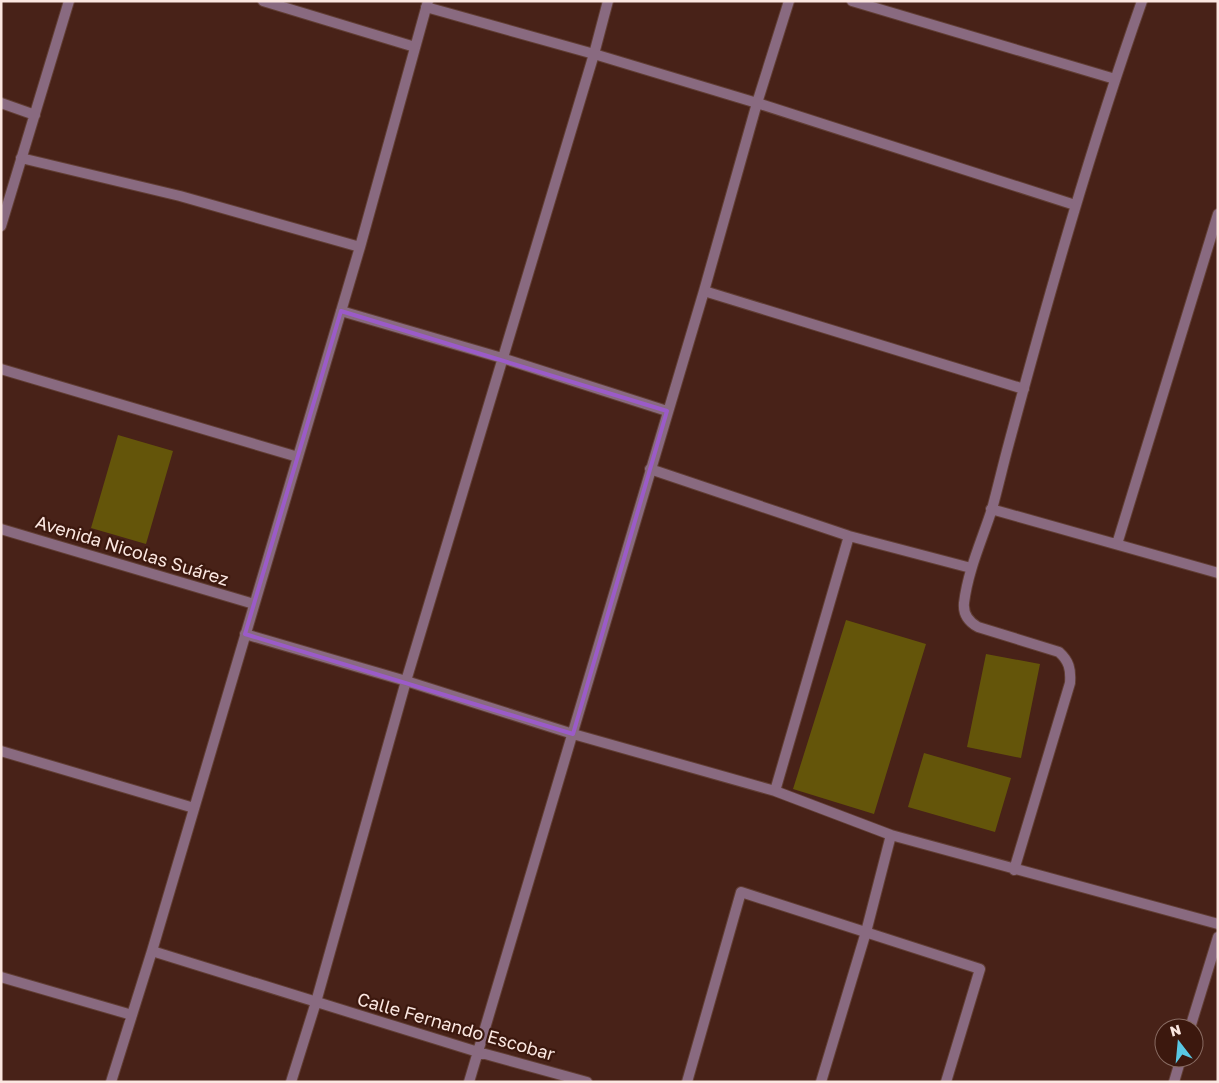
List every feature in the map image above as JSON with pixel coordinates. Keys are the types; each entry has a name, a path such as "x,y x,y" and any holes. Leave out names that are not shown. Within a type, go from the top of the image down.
{"street":[{"path":"1,226 70,1"},
{"path":"263,1 415,47"},
{"path":"291,1082 316,1002 406,681 594,54 608,1"},
{"path":"469,1082 704,291 757,103 789,1"},
{"path":"852,1 1114,79"},
{"path":"1014,870 1070,682 1070,665 1060,652 978,627 971,623 966,616 964,604 971,568 992,509 1075,204 1114,79 1142,1"},
{"path":"111,1082 152,951 360,247 427,4 757,103 1075,204"},
{"path":"1,103 36,115"},
{"path":"21,158 180,196 360,247"},
{"path":"1117,544 1215,234 1218,214"},
{"path":"704,291 1024,389"},
{"path":"341,311 502,358 667,411"},
{"path":"1,369 298,457"},
{"path":"650,469 849,536 971,568"},
{"path":"992,509 1218,573"},
{"name":"Avenida Nicolas Suárez","path":"1,529 254,604"},
{"path":"775,791 849,536"},
{"path":"245,634 406,681 572,734 775,791 891,835 1218,924"},
{"path":"1,752 194,808"},
{"path":"821,1082 866,932 891,835"},
{"path":"687,1082 741,892 980,968 946,1082"},
{"path":"1193,1018 1218,937"},
{"name":"Calle Fernando Escobar","path":"152,951 478,1052 587,1082"},
{"path":"1,977 132,1015"},
{"path":"1174,1082 1178,1068"}],"highlighted area":[{"path":"341,311 667,411 573,734 245,634"}],"shaded area":[{"path":"118,435 173,451 146,544 91,528"},
{"path":"846,620 926,644 874,814 793,789"},
{"path":"986,654 1040,664 1021,758 967,747"},
{"path":"924,753 1011,778 995,832 908,807"}]}
